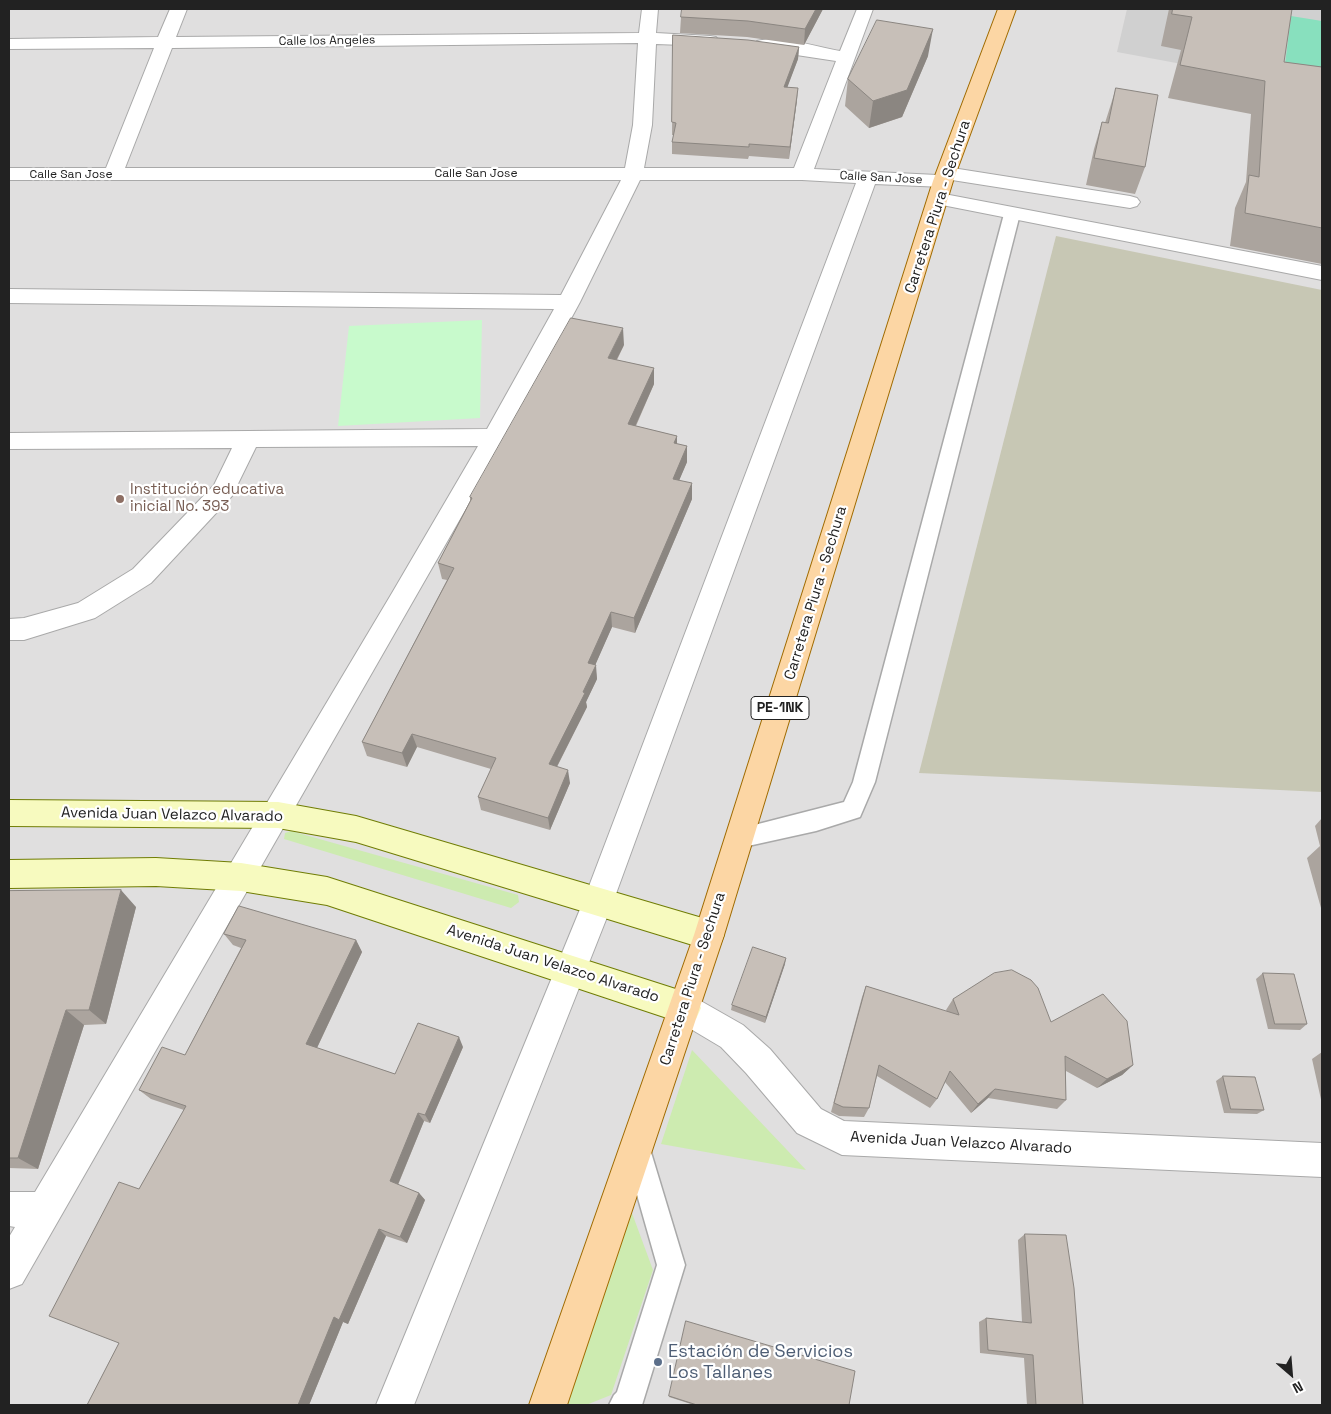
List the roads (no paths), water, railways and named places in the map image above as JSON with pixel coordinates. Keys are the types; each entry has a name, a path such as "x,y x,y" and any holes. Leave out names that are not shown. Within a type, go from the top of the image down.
{"main road":[{"name":"Carretera Piura - Sechura","path":"548,1405 709,935 942,185 1007,9"}],"street":[{"path":"113,175 178,9"},
{"path":"9,1271 278,815 495,437 569,302 634,174 642,143 646,38 650,9"},
{"path":"802,174 865,9"},
{"name":"Calle los Angeles","path":"9,44 646,38 723,42"},
{"path":"742,43 796,48 846,58"},
{"name":"Calle San Jose","path":"9,174 802,174 868,177 942,185"},
{"path":"395,1405 572,970 868,177"},
{"path":"942,185 1130,202"},
{"path":"942,185 1012,214 1322,273"},
{"path":"9,296 569,302"},
{"path":"9,441 495,437"},
{"path":"9,629 24,628 86,611 142,576 223,490 248,439"},
{"name":"Avenida Juan Velazco Alvarado","path":"9,813 278,815 356,829 709,935"},
{"name":"Avenida Juan Velazco Alvarado","path":"9,874 156,872 241,877 327,891 685,1008 732,1036 758,1062 809,1121 842,1138 1322,1160"},
{"path":"9,1209 44,1210"}],"lane":[{"path":"739,838 816,821 852,810 864,782 1012,214"},
{"path":"624,1405 629,1402 671,1265 636,1149"}],"place":[{"name":"Institución educativa inicial No. 393","path":"120,499"},
{"name":"Estación de Servicios Los Tallanes","path":"658,1362"}]}
